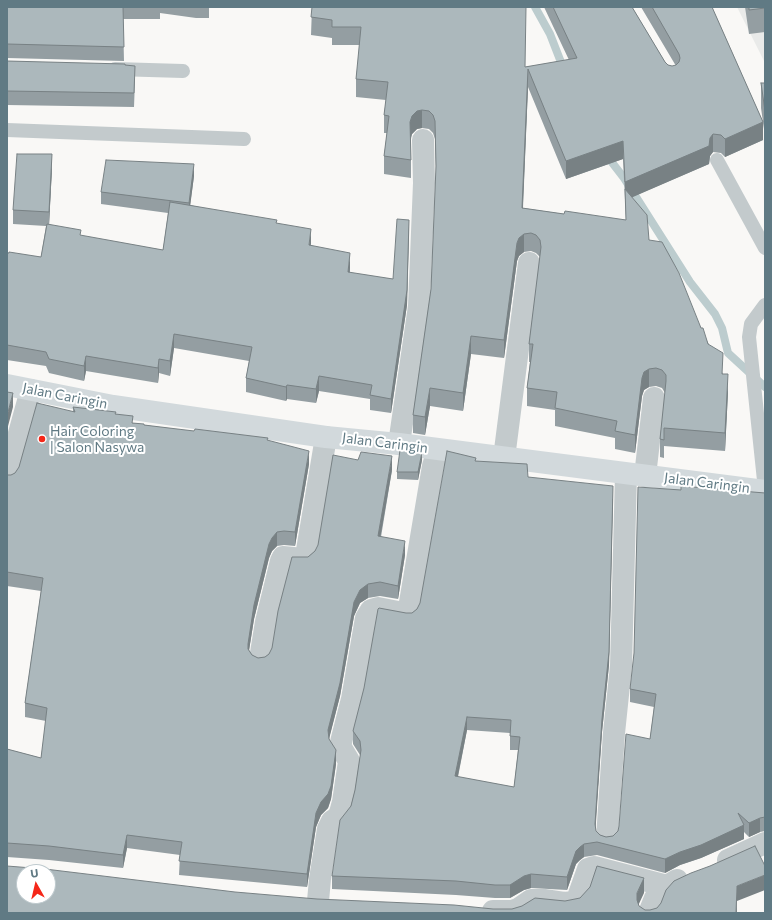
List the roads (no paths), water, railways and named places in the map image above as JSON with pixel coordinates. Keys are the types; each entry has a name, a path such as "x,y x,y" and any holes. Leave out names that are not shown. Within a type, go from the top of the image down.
{"main road":[{"name":"Jalan Caringin","path":"7,385 113,406 326,437 399,444 765,491"}],"street":[{"path":"399,444 419,306 424,183 423,140"},
{"path":"504,458 529,263"},
{"path":"7,477 31,390"},
{"path":"607,838 635,475 654,398"},
{"path":"260,659 266,622 280,560 283,557 303,559 306,556 326,437"},
{"path":"318,901 329,825 337,818 343,802 349,760 340,746 352,699 363,629 366,618 372,609 378,608 408,614 433,466 438,450"},
{"path":"649,913 655,898 667,886 765,843"},
{"path":"471,908 494,911 512,911 518,909 531,900 564,903 574,902 578,897 588,869 594,867 635,879 667,886"},
{"path":"296,899 341,902"}],"lane":[{"path":"103,69 183,71"},
{"path":"7,130 244,140"},
{"path":"717,160 765,248"},
{"path":"765,306 751,324 749,337 765,491"}],"waterway":[{"path":"535,7 550,34 564,70"},
{"path":"607,156 624,178 690,282 715,314 722,328 728,353 765,387"}],"place":[{"name":"Hair Coloring | Salon Nasywa","path":"42,439"}]}
